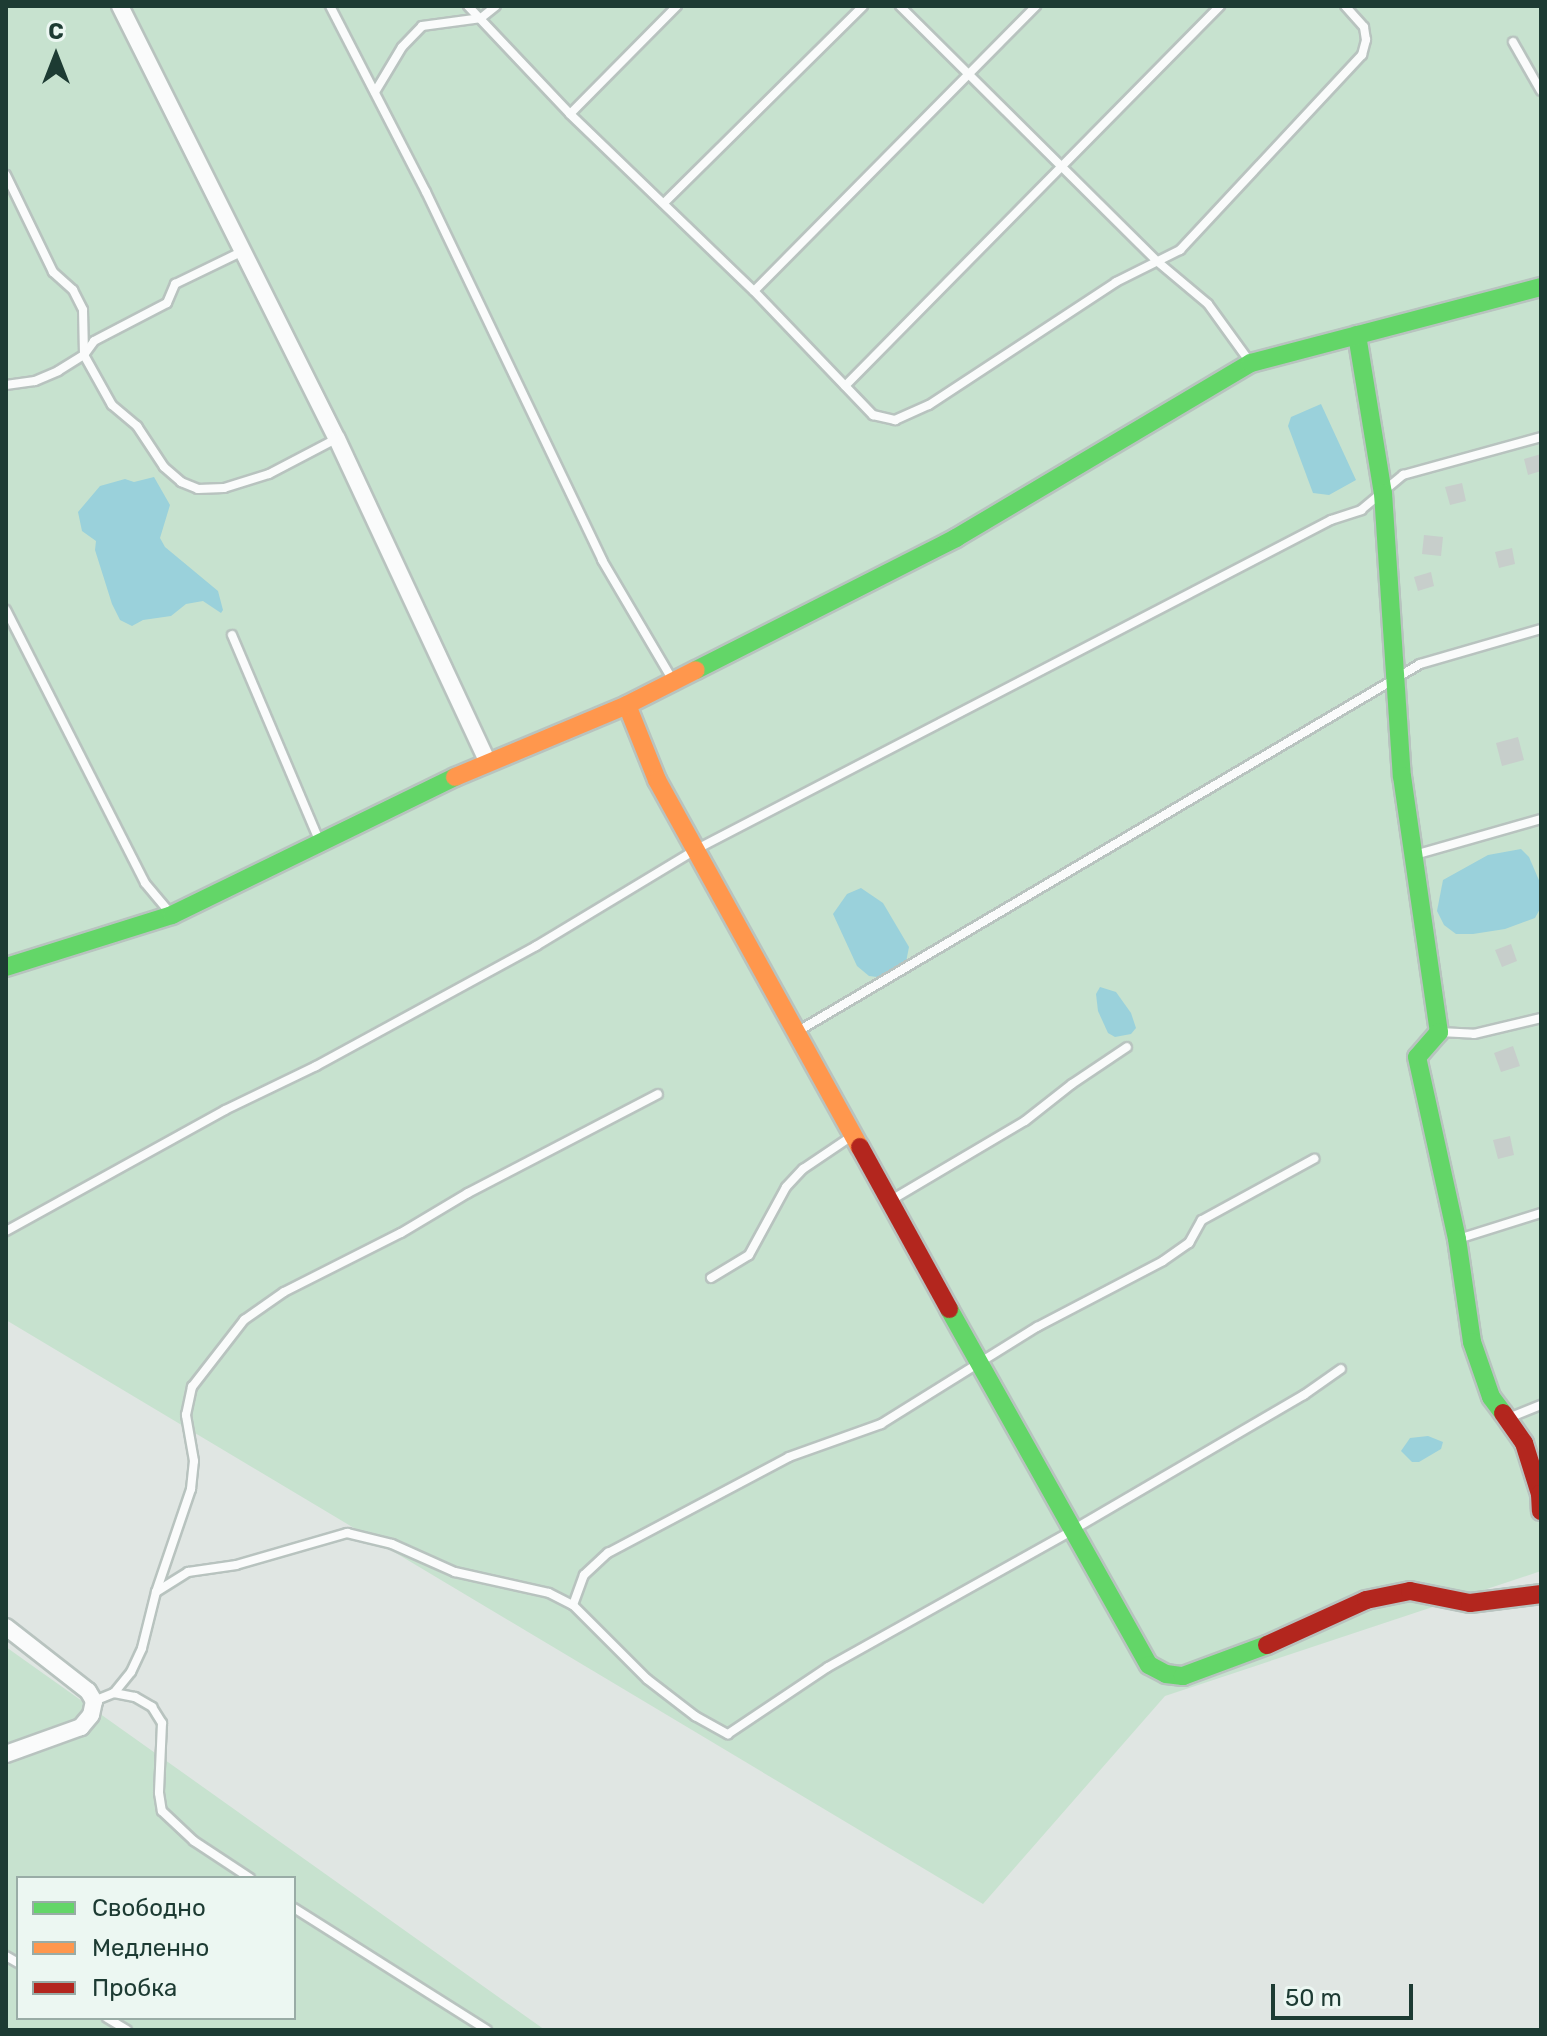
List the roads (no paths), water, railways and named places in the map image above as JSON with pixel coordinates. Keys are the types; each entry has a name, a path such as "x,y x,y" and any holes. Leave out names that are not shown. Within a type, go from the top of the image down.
{"street":[{"path":"120,6 337,439 487,761"},
{"path":"6,967 172,915 487,761 627,705 956,538 1251,363 1541,287"},
{"path":"1357,335 1383,493 1398,677 1402,776 1439,1032 1417,1057 1457,1239 1472,1342 1491,1397 1524,1443 1540,1494 1541,1511"},
{"path":"627,705 657,780 695,850 1071,1531 1149,1665 1166,1674 1183,1676 1237,1658 1366,1600 1410,1591 1470,1603 1541,1594"},
{"path":"6,1627 88,1691 94,1701 91,1715 81,1727 6,1754"}],"lane":[{"path":"330,6 375,92 602,560 674,681"},
{"path":"468,6 570,114 754,291 873,415 895,420 929,405 1116,282 1180,250 1362,55 1366,40 1364,27 1345,6"},
{"path":"375,92 402,47 422,26 481,18 496,6"},
{"path":"570,114 677,6"},
{"path":"664,203 863,6"},
{"path":"900,6 1062,163 1158,262 1208,304 1251,363"},
{"path":"754,291 922,125 967,73 1036,6"},
{"path":"845,386 1220,6"},
{"path":"1513,42 1541,91"},
{"path":"6,175 53,272 73,290 83,310 84,355 112,405 137,426 164,467 181,482 198,489 224,488 269,474 337,439"},
{"path":"6,385 35,381 84,355 94,341 167,303 175,284 243,251"},
{"path":"6,1231 225,1110 316,1066 536,946 695,850 1317,527 1361,510 1403,475 1541,437"},
{"path":"6,610 145,883 172,915"},
{"path":"796,1032 1420,664 1541,629"},
{"path":"232,635 320,843"},
{"path":"1413,855 1541,819"},
{"path":"1439,1032 1474,1034 1541,1018"},
{"path":"889,1201 1025,1121 1127,1047"},
{"path":"94,1701 114,1693 131,1672 142,1648 156,1592 191,1489 194,1461 186,1415 192,1387 244,1320 284,1292 401,1233 468,1193 658,1094"},
{"path":"711,1278 749,1255 786,1187 803,1169 852,1135"},
{"path":"573,1605 584,1575 608,1553 789,1457 881,1424 1099,1292 1163,1261 1189,1243 1202,1220 1314,1159"},
{"path":"1457,1239 1541,1213"},
{"path":"156,1592 188,1572 236,1565 347,1533 392,1544 455,1572 549,1593 573,1605 647,1679 695,1716 728,1734 828,1667 1071,1531 1304,1395 1341,1369"},
{"path":"1506,1419 1541,1405"},
{"path":"114,1693 135,1697 152,1707 162,1723 159,1793 162,1811 194,1841 247,1876"},
{"path":"296,1909 487,2030"}],"water":[{"path":"1321,404 1356,480 1329,495 1313,493 1288,426 1291,417"},
{"path":"154,477 170,505 160,538 165,547 218,591 221,613 203,601 186,604 171,616 143,620 132,626 120,620 112,604 95,550 96,541 82,531 78,512 100,486 125,479 134,482"},
{"path":"1521,849 1529,857 1541,885 1541,907 1535,918 1505,929 1473,934 1456,934 1444,925 1437,911 1443,880 1488,855"},
{"path":"861,888 883,903 909,947 906,962 877,977 869,976 857,966 833,914 847,894"},
{"path":"1100,987 1116,992 1131,1013 1136,1028 1131,1034 1115,1037 1108,1033 1098,1011 1096,994"},
{"path":"1428,1436 1443,1442 1441,1449 1419,1462 1412,1462 1401,1451 1410,1438"}]}
